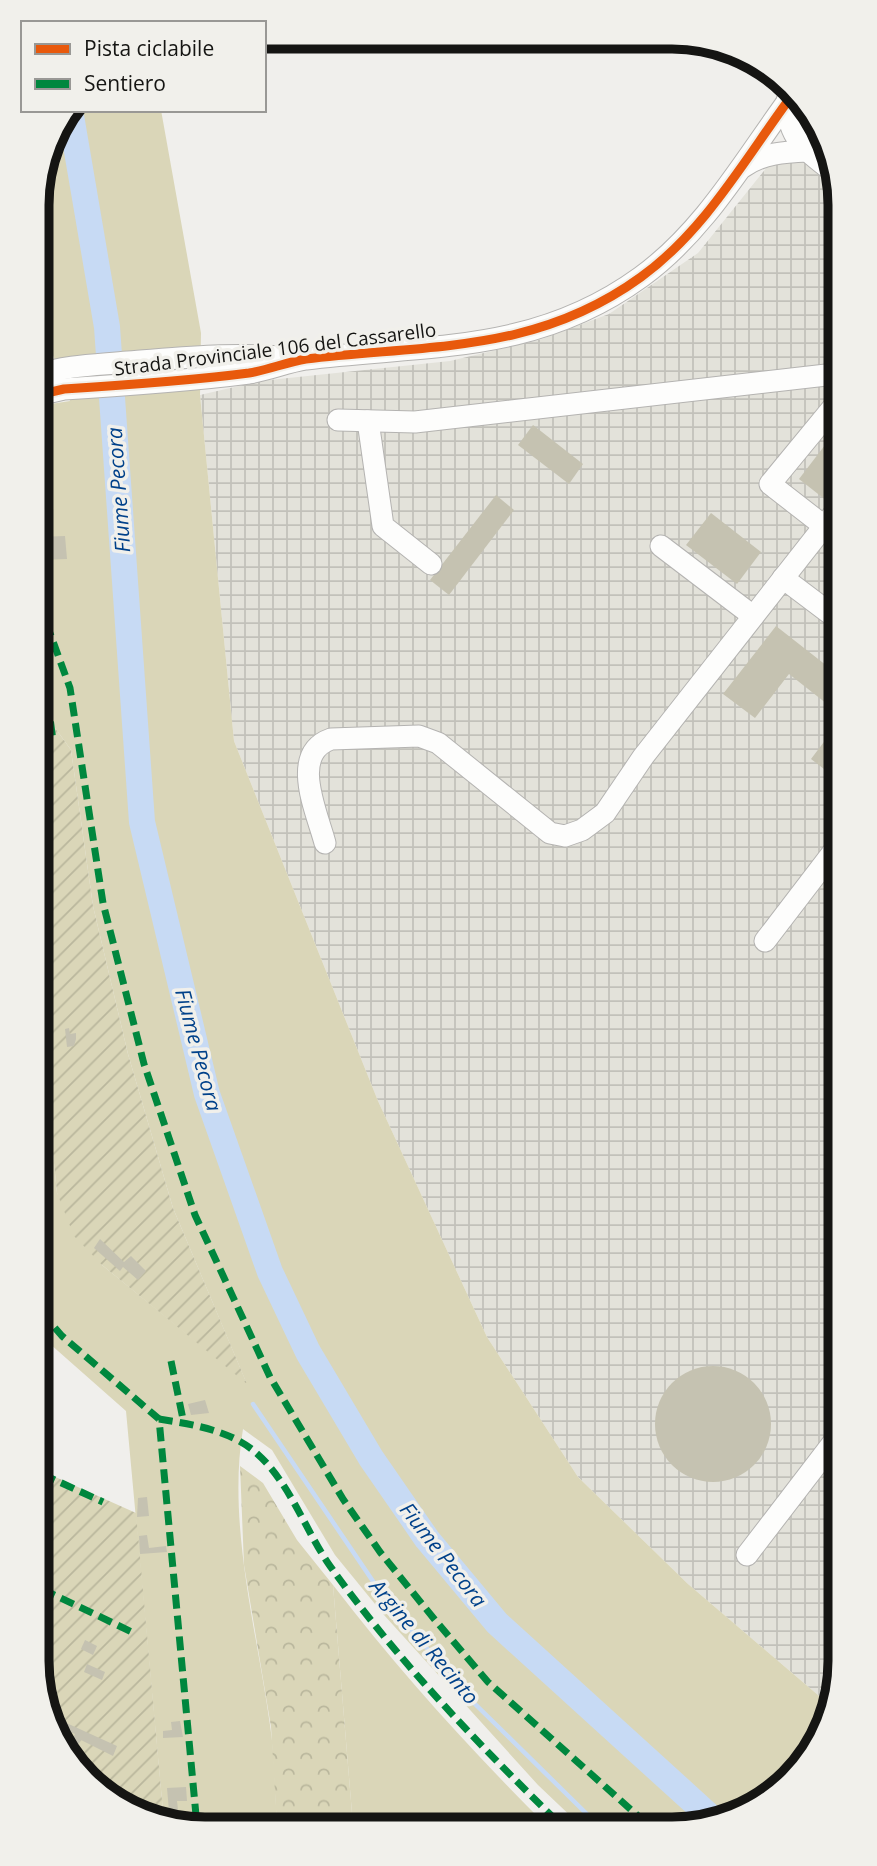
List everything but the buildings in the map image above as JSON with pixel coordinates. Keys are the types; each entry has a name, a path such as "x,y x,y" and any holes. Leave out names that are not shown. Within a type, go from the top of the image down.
{"street":[{"name":"Strada Provinciale 106 del Cassarello","path":"49,392 253,372 303,359 481,343 561,323 602,303 684,240 789,103"},
{"path":"791,104 787,122 794,137 823,163"},
{"path":"739,171 756,158 808,151"},
{"name":"Strada Provinciale 106 del Cassarello","path":"49,372 60,368 163,359 253,354 303,359"},
{"path":"338,420 415,422 828,375"},
{"path":"828,414 770,484 828,517"},
{"path":"368,421 383,526 430,564"},
{"path":"325,843 306,768 312,752 321,743 331,739 419,736 438,743 551,833 565,836 582,830 605,813 643,757 828,521"},
{"path":"661,546 753,616"},
{"path":"783,578 828,612"},
{"path":"765,941 828,859"},
{"path":"747,1555 828,1449"}],"shaded area":[{"path":"804,121 823,164 828,205 828,1671 823,1699 688,1584 578,1477 487,1337 378,1101 234,741 200,395 260,381 450,361 542,339 609,314 698,253"}],"green space":[{"path":"80,112 161,112 201,333 200,395 234,741 378,1101 487,1337 578,1477 688,1584 823,1699 807,1739 789,1764 767,1785 732,1805 693,1816 572,1817 538,1785 384,1615 335,1555 272,1450 243,1429 239,1465 241,1540 272,1737 277,1817 195,1817 163,1811 126,1411 49,1343 49,1113 57,1193 102,1265 246,1382 173,1208 128,1054 93,906 71,750 49,719 49,404 70,401 49,345 49,195 54,164 61,145"},
{"path":"49,719 71,750 93,906 128,1054 173,1208 247,1384 102,1265 74,1236 57,1193 49,1113"},
{"path":"240,1466 263,1483 297,1540 333,1585 352,1817 276,1817 271,1727 244,1565"},
{"path":"49,1474 136,1513 163,1811 136,1801 110,1785 81,1756 61,1721 50,1682"},
{"path":"333,1585 435,1708 538,1817 352,1817"}],"waterway":[{"name":"Fiume Pecora","path":"72,123 107,327 142,822 207,1094 270,1272 308,1352 371,1458 427,1539 497,1623 706,1813"},
{"name":"Argine di Recinto","path":"253,1404 387,1602 475,1704 590,1817"}],"marked path":[{"path":"49,630 70,688 103,903 144,1064 195,1215 270,1377 343,1499 380,1552 435,1620 488,1682 639,1817"},
{"path":"49,710 53,741"},
{"path":"49,1321 62,1336 159,1419 196,1817"},
{"path":"171,1361 184,1424"},
{"path":"159,1419 221,1433 244,1444 266,1463 287,1491 330,1566 383,1635 469,1732 553,1817"},
{"path":"49,1477 103,1502"},
{"path":"49,1592 134,1633"}],"cycle path":[{"path":"49,392 226,376 256,372 306,359 438,347 521,333 561,320 601,302 641,277 686,237 724,191 788,101"}]}
